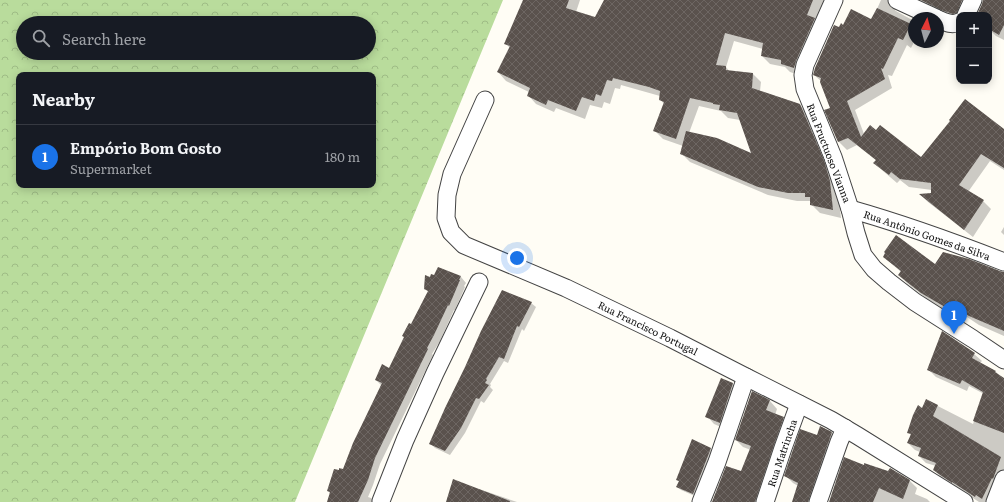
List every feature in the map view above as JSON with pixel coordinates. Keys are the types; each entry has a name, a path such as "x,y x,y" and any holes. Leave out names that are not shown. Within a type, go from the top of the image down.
{"street":[{"name":"Rua Fructuoso Vianna","path":"834,0 804,65 804,89 833,157 863,255 874,269 915,302 973,338 1004,360"},
{"path":"897,0 924,12"},
{"path":"967,12 973,0"},
{"path":"944,22 948,24 956,24"},
{"name":"Rua Francisco Portugal","path":"485,100 452,174 447,195 446,218 451,232 464,245 566,288 746,376 845,428 964,502"},
{"name":"Rua Antônio Gomes da Silva","path":"850,209 888,219 954,242 1004,262"},
{"path":"381,501 405,440 435,373 479,282"},
{"path":"701,502 717,462 746,376"},
{"name":"Rua Matrincha","path":"765,502 799,404"},
{"path":"818,502 845,428"},
{"path":"995,502 1004,479"}],"green space":[{"path":"0,0 503,0 295,502 0,502"}],"building":[{"path":"523,0 569,0 566,8 595,17 604,0 813,0 807,15 815,18 794,68 781,64 781,60 761,56 763,43 725,33 716,65 726,66 726,70 753,73 752,88 800,104 824,160 830,181 833,210 810,205 810,197 805,197 805,193 788,193 758,187 680,154 686,131 717,138 751,153 737,113 719,110 720,105 690,98 676,139 653,131 664,102 659,100 660,91 649,87 613,78 612,81 607,80 601,96 596,94 594,101 582,97 576,111 548,100 546,105 527,96 530,88 497,72 510,46 504,44"},
{"path":"921,0 962,0 956,13 953,14"},
{"path":"983,0 1004,0 1004,25 999,35 992,31 992,12 978,12"},
{"path":"877,8 908,23 908,30 903,40 898,38 883,69 881,68 885,79 847,101 861,137 870,125 876,130 880,125 921,157 950,121 949,120 965,99 1004,129 1004,168 981,154 959,185 984,200 964,230 919,194 931,193 931,183 900,179 891,172 889,175 873,163 876,160 848,138 838,142 824,110 830,108 820,82 821,78 813,75 834,25 839,27 841,23 843,25 851,9 871,19"},
{"path":"896,235 935,264 943,252 969,259 1004,272 1004,331 969,316 949,303 945,307 921,293 898,275 901,271 883,257 884,252"},
{"path":"438,267 461,276 460,280 449,306 448,305 375,458 368,480 358,502 327,502 330,492 327,491 334,469 343,469 353,443 382,383 375,380 382,364 389,368 404,337 402,336 409,323 411,324 428,291 424,289 425,275 430,277 431,274 434,275"},
{"path":"502,290 532,302 519,327 517,326 504,359 499,357 486,379 487,380 485,383 489,385 479,399 476,398 461,428 445,451 429,444 481,331"},
{"path":"942,331 975,353 972,358 996,371 995,372 1004,378 1004,433 973,421 983,392 962,380 960,384 927,370"},
{"path":"721,378 733,383 720,423 705,417"},
{"path":"752,391 770,400 766,410 784,417 755,502 712,502 726,466 741,471 751,446 735,440"},
{"path":"926,399 938,405 933,416 1001,457 993,479 992,478 982,499 976,495 975,497 933,470 936,463 918,456 921,448 907,443 911,434 907,433 913,415 918,405 922,408"},
{"path":"820,426 832,432 808,502 792,502 798,483 784,476 800,429 817,435"},
{"path":"692,439 711,448 693,494 676,487 679,481 676,480"},
{"path":"844,457 864,465 864,463 888,471 890,468 910,480 903,499 879,488 873,502 829,502"},
{"path":"453,479 510,501 510,502 446,502"}],"place":[{"name":"Empório Bom Gosto","path":"954,334"}]}
